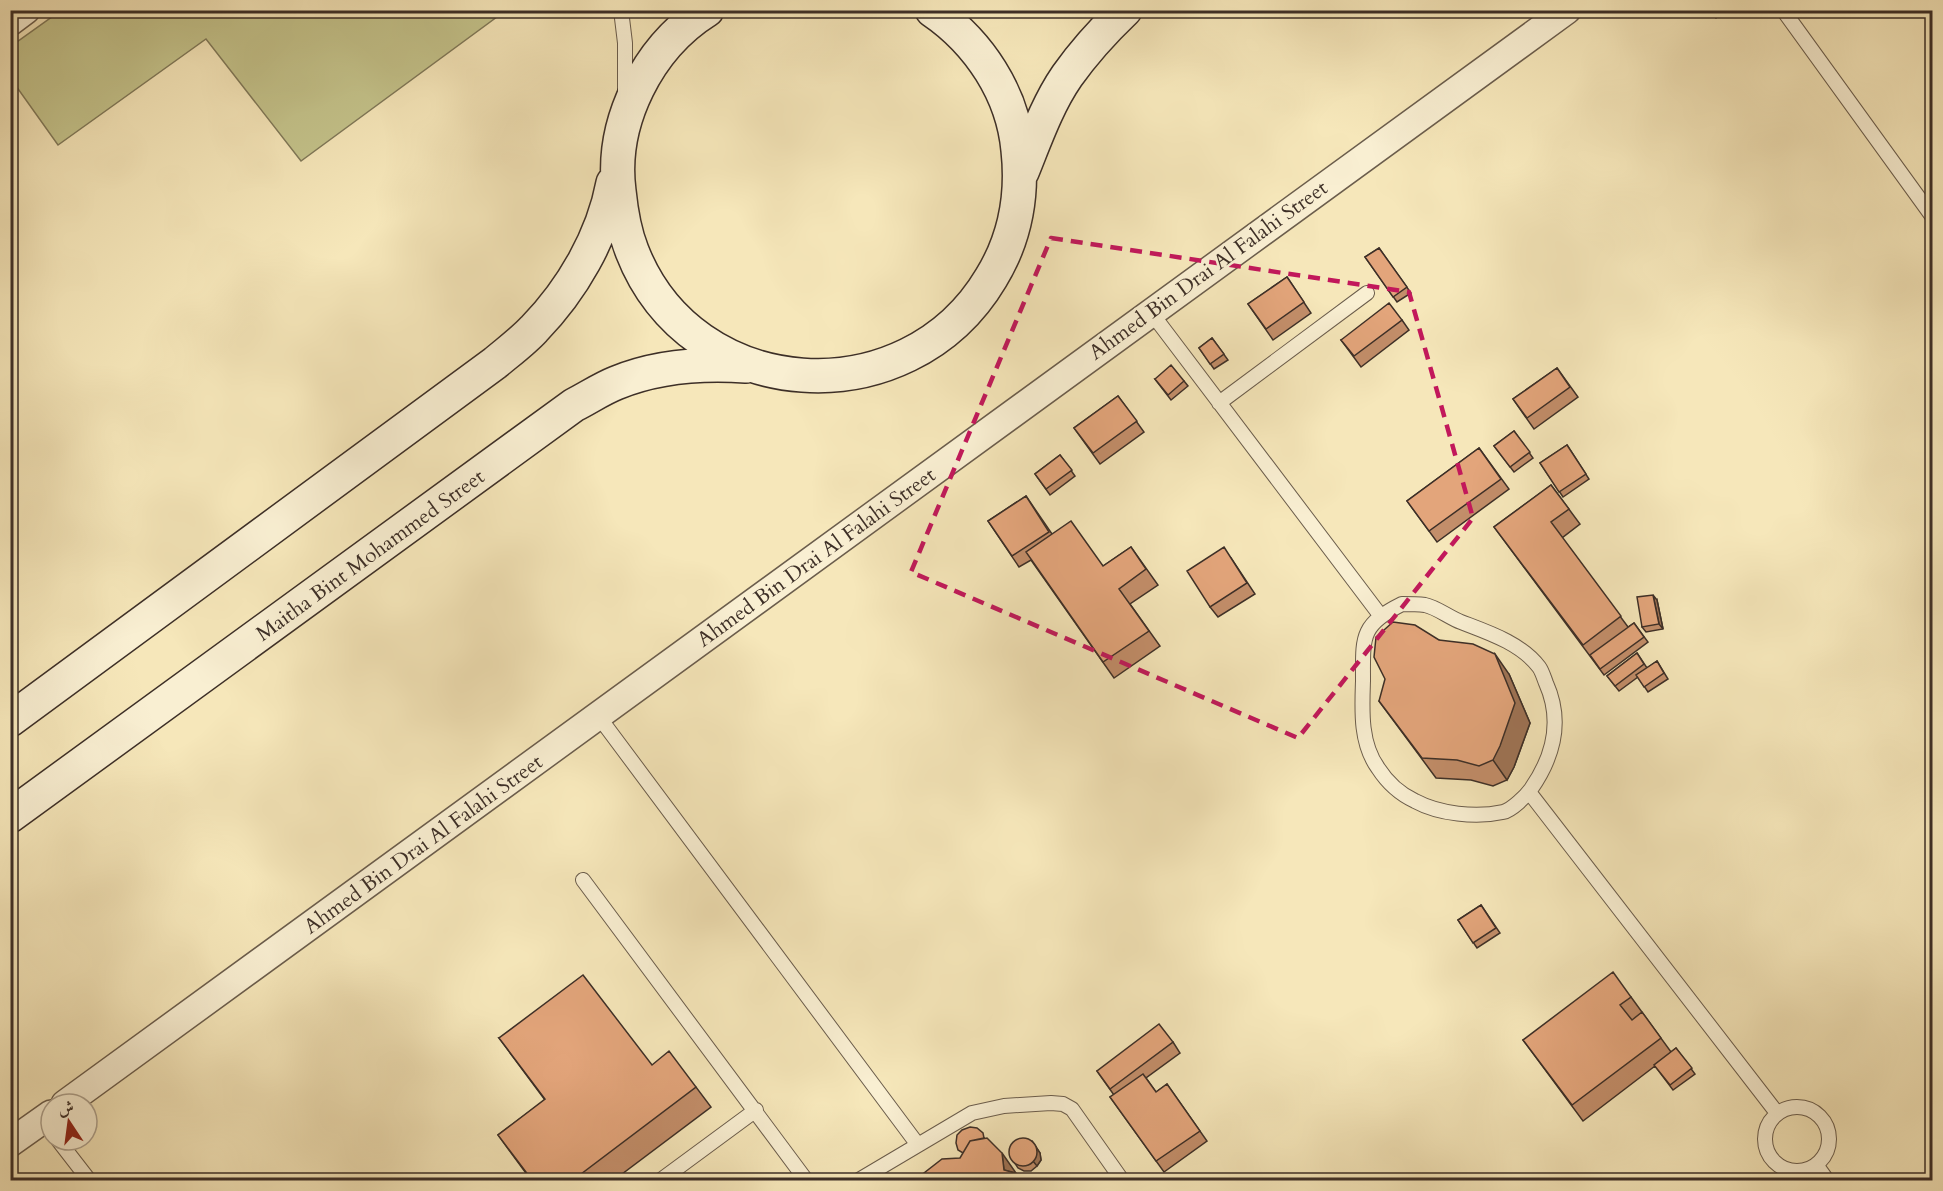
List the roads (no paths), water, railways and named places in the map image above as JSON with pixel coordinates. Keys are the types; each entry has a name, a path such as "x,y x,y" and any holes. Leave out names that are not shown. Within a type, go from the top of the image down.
{"main road":[{"path":"10,720 495,363 534,330 567,290 592,246 610,198 622,134 637,90 654,61 675,36 706,10"},
{"path":"622,134 618,183 622,218 632,252 648,282 669,310 695,334 724,353 757,367 788,374 820,376 851,374 882,366 911,354 938,338 963,316 983,292 999,265 1011,236 1018,205 1021,174 1014,127 1008,105 992,73 972,45 932,10"},
{"path":"1021,174 1042,124 1066,78 1098,36 1125,10"},
{"name":"Maitha Bint Mohammed Street","path":"10,816 574,405 616,383 662,369 709,364 757,367"}],"street":[{"path":"10,22 26,10"},
{"name":"Ahmed Bin Drai Al Falahi Street","path":"81,1092 599,717 1150,311 1567,10"},
{"path":"10,1143 39,1131"}],"lane":[{"path":"621,10 625,43 622,134"},
{"path":"1783,10 1932,216"},
{"path":"1220,403 1367,293"},
{"path":"1150,311 1380,615"},
{"path":"1402,604 1427,605 1448,617 1517,647 1539,667 1552,697 1556,731 1548,763 1529,792 1506,812 1473,815 1440,810 1415,802 1393,787 1377,767 1366,744 1362,718 1363,646 1368,629 1380,615 1402,604"},
{"path":"599,717 918,1145"},
{"path":"1529,792 1777,1113"},
{"path":"583,880 806,1180"},
{"path":"859,1180 972,1113 1004,1106 1063,1104 1079,1117 1122,1180"},
{"path":"1797,1106 1817,1112 1829,1129 1829,1149 1817,1166 1797,1172 1778,1166 1765,1150 1765,1129 1777,1113 1797,1106"},
{"path":"661,1180 756,1110"},
{"path":"69,1152 89,1180"},
{"path":"1817,1166 1827,1180"}]}
